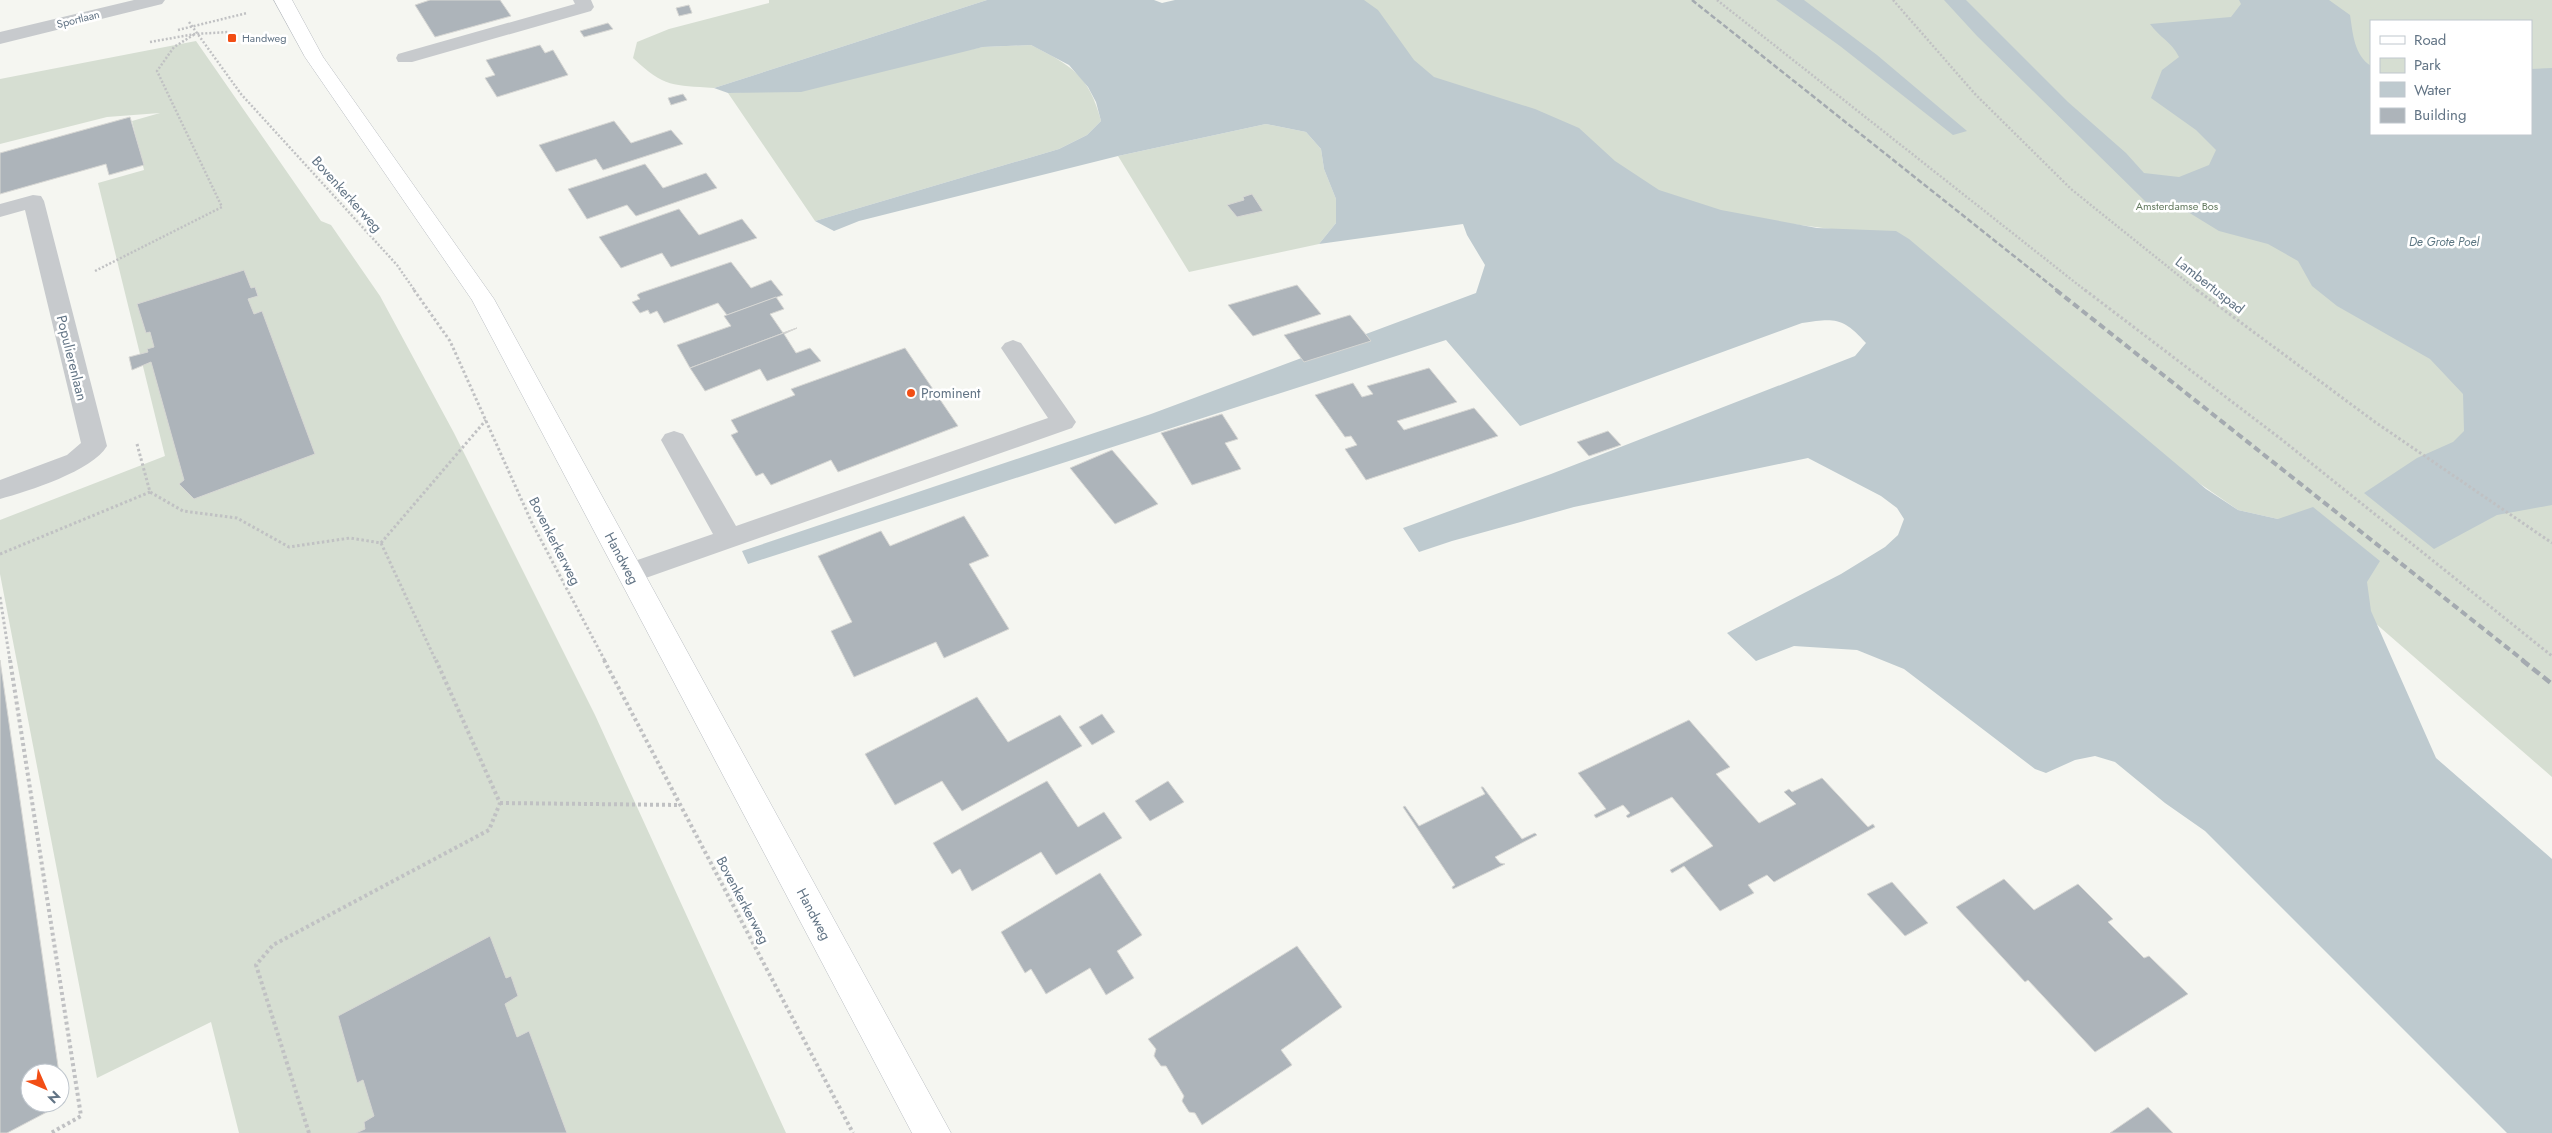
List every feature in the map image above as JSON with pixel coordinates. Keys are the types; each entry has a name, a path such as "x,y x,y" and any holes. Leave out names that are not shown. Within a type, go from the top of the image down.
{"main road":[{"name":"Handweg","path":"283,0 314,57 483,299 932,1133"}],"street":[{"name":"Sportlaan","path":"0,38 156,0"},
{"path":"405,58 586,7 582,0"},
{"name":"Populierenlaan","path":"0,211 33,201 94,446 76,461 0,490"},
{"path":"630,573 1063,422 1013,348"},
{"path":"674,440 730,538"}],"path":[{"path":"1717,0 2057,268 2281,439 2468,591 2552,656"},
{"name":"Lambertuspad","path":"1892,0 1975,94 2071,189 2213,303 2375,422 2550,542"},
{"name":"Bovenkerkerweg","path":"187,18 195,34 241,94 397,265 450,341 532,523 853,1133"},
{"path":"90,274 222,207 157,71 174,47 195,34"},
{"path":"381,543 486,420"},
{"path":"134,435 150,492 183,511 237,518 289,547 350,538 381,543"},
{"path":"0,554 150,492"},
{"path":"309,1133 256,964 273,945 489,830 500,803 381,543"},
{"path":"0,597 81,1116 51,1133"},
{"path":"500,803 680,805"}],"green space":[{"path":"769,0 987,0 714,88 670,83 653,75 633,58 637,42 669,29 769,3"},
{"name":"Amsterdamse Bos","path":"1332,0 2552,0 2552,777 2328,582 2278,519 2238,510 1831,229 1625,203 1383,54"},
{"path":"196,41 321,221 331,225 380,296 454,433 595,715 786,1133 239,1133 211,1022 97,1078 0,574 0,520 165,456 98,183 144,170 132,121 160,113 107,117 0,144 0,79"},
{"path":"1031,45 1068,66 1084,82 1091,93 1101,121 1087,135 1059,149 815,221 728,93 761,91 983,47"},
{"path":"1266,124 1306,132 1321,149 1324,169 1336,199 1336,223 1319,244 1189,272 1118,156"}],"water":[{"path":"987,0 1154,0 1162,3 1175,0 1364,0 1378,10 1414,60 1434,77 1535,109 1579,128 1615,161 1659,190 1721,210 1817,228 1896,231 1909,239 2206,489 2238,510 2278,519 2313,507 2380,561 2367,582 2371,611 2436,758 2552,859 2552,1133 2507,1133 2205,831 2165,803 2115,762 2095,756 2075,760 2046,773 2035,769 1904,669 1857,650 1794,646 1756,661 1727,633 1841,574 1885,547 1898,535 1904,519 1897,508 1881,496 1808,458 1574,507 1419,552 1403,528 1551,474 1855,356 1866,343 1851,328 1837,321 1822,320 1802,323 1520,426 1446,340 748,564 742,551 1151,414 1476,293 1485,265 1467,235 1463,224 1319,244 1336,223 1336,199 1324,169 1321,149 1306,132 1266,124 1118,156 859,221 834,231 815,221 1059,149 1087,135 1101,121 1096,102 1088,87 1069,65 1031,45 983,47 801,92 728,93 714,88"},
{"path":"1776,0 1804,0 1877,55 1967,131 1953,135 1840,46"},
{"name":"De Grote Poel","path":"1944,0 1966,0 2068,102 2126,153 2144,173 2179,177 2209,165 2216,150 2196,130 2151,98 2162,70 2179,57 2150,24 2231,17 2241,4 2239,0 2329,0 2350,15 2353,37 2358,50 2370,65 2370,135 2532,135 2532,69 2552,68 2552,505 2497,515 2434,549 2364,493 2417,458 2453,442 2464,431 2463,394 2430,359 2337,306 2312,286 2298,261 2268,244 2219,231 2188,212 2146,202 1977,36"}],"building":[{"path":"430,0 500,0 511,16 435,37 415,5"},
{"path":"689,5 692,13 679,16 676,8"},
{"path":"608,23 613,29 584,37 580,31"},
{"path":"540,45 545,53 553,50 568,75 497,97 485,78 495,75 486,60"},
{"path":"683,94 687,100 671,105 668,98"},
{"path":"130,117 144,165 109,175 106,164 0,194 0,153"},
{"path":"614,121 631,143 671,130 683,144 603,170 596,159 556,172 539,145"},
{"path":"645,164 663,188 706,173 717,188 636,216 627,205 587,219 568,189"},
{"path":"1252,194 1263,211 1237,217 1227,205 1244,200 1243,197"},
{"path":"679,209 699,235 742,219 757,238 671,267 662,253 621,268 599,237"},
{"path":"731,262 751,288 771,280 783,295 727,315 718,303 664,323 657,311 650,314 648,310 640,313 632,302 640,299 637,295 640,293"},
{"path":"244,270 251,288 255,287 258,296 248,299 254,314 262,311 315,454 194,499 179,484 184,480 151,362 132,370 129,357 148,352 147,349 154,347 150,332 146,333 137,304"},
{"path":"1297,285 1321,314 1253,336 1228,305"},
{"path":"776,297 784,309 770,314 783,333 797,328 690,368 677,345 731,326 724,316"},
{"path":"1350,315 1371,341 1304,362 1284,335"},
{"path":"797,328 784,334 796,353 810,348 821,361 767,381 760,369 705,391 690,368"},
{"path":"905,348 958,426 838,472 831,460 771,485 763,473 756,476 731,435 738,432 731,420 795,395 791,389"},
{"path":"1429,368 1457,402 1397,421 1404,430 1474,408 1498,436 1366,480 1345,449 1357,445 1351,436 1345,437 1315,395 1353,383 1362,397 1373,394 1367,386"},
{"path":"1222,414 1238,439 1225,443 1241,469 1192,485 1161,433"},
{"path":"1608,431 1621,445 1589,456 1577,442"},
{"path":"1112,450 1158,504 1115,524 1070,468"},
{"path":"964,516 989,556 969,564 1009,629 944,658 936,642 854,677 831,631 852,622 818,556 881,531 890,546"},
{"path":"0,660 58,1063 20,1063 20,1113 45,1113 7,1133 0,1133"},
{"path":"977,697 1008,742 1060,715 1082,746 962,811 942,781 895,805 865,754"},
{"path":"1102,714 1115,732 1092,745 1079,727"},
{"path":"1689,720 1730,767 1716,774 1759,823 1796,804 1784,792 1789,789 1792,792 1822,778 1868,827 1873,824 1875,827 1774,882 1767,875 1748,885 1754,893 1720,911 1684,866 1672,873 1670,870 1713,846 1672,797 1628,818 1626,816 1630,813 1623,805 1596,818 1594,815 1606,809 1578,773"},
{"path":"1047,781 1078,827 1104,812 1122,838 1056,875 1041,852 972,891 960,869 952,874 933,843"},
{"path":"1168,781 1184,802 1150,821 1135,801"},
{"path":"1481,787 1483,787 1522,839 1535,833 1537,835 1495,857 1500,863 1505,864 1453,889 1452,887 1455,885 1403,807 1405,806 1419,826 1485,794"},
{"path":"1100,873 1142,935 1117,951 1134,978 1106,995 1090,968 1046,994 1031,969 1025,973 1001,932"},
{"path":"2004,879 2034,910 2078,884 2113,919 2108,922 2144,958 2149,956 2188,994 2095,1052 2028,980 2025,982 1956,907"},
{"path":"1892,882 1928,923 1905,936 1867,894"},
{"path":"490,936 506,978 511,976 518,996 505,1004 517,1037 529,1031 567,1133 356,1133 365,1129 364,1122 374,1116 363,1080 357,1083 338,1016"},
{"path":"1297,946 1342,1007 1281,1050 1292,1065 1202,1125 1195,1113 1189,1112 1182,1101 1184,1096 1166,1066 1161,1066 1154,1056 1156,1049 1148,1039"},
{"path":"2148,1107 2173,1133 2110,1133"}],"railway":[{"path":"1692,0 2058,291"},
{"path":"2056,290 2524,661"},
{"path":"2522,660 2552,684"}],"place":[{"name":"Handweg","path":"232,38"},
{"name":"Prominent","path":"911,393"}]}
